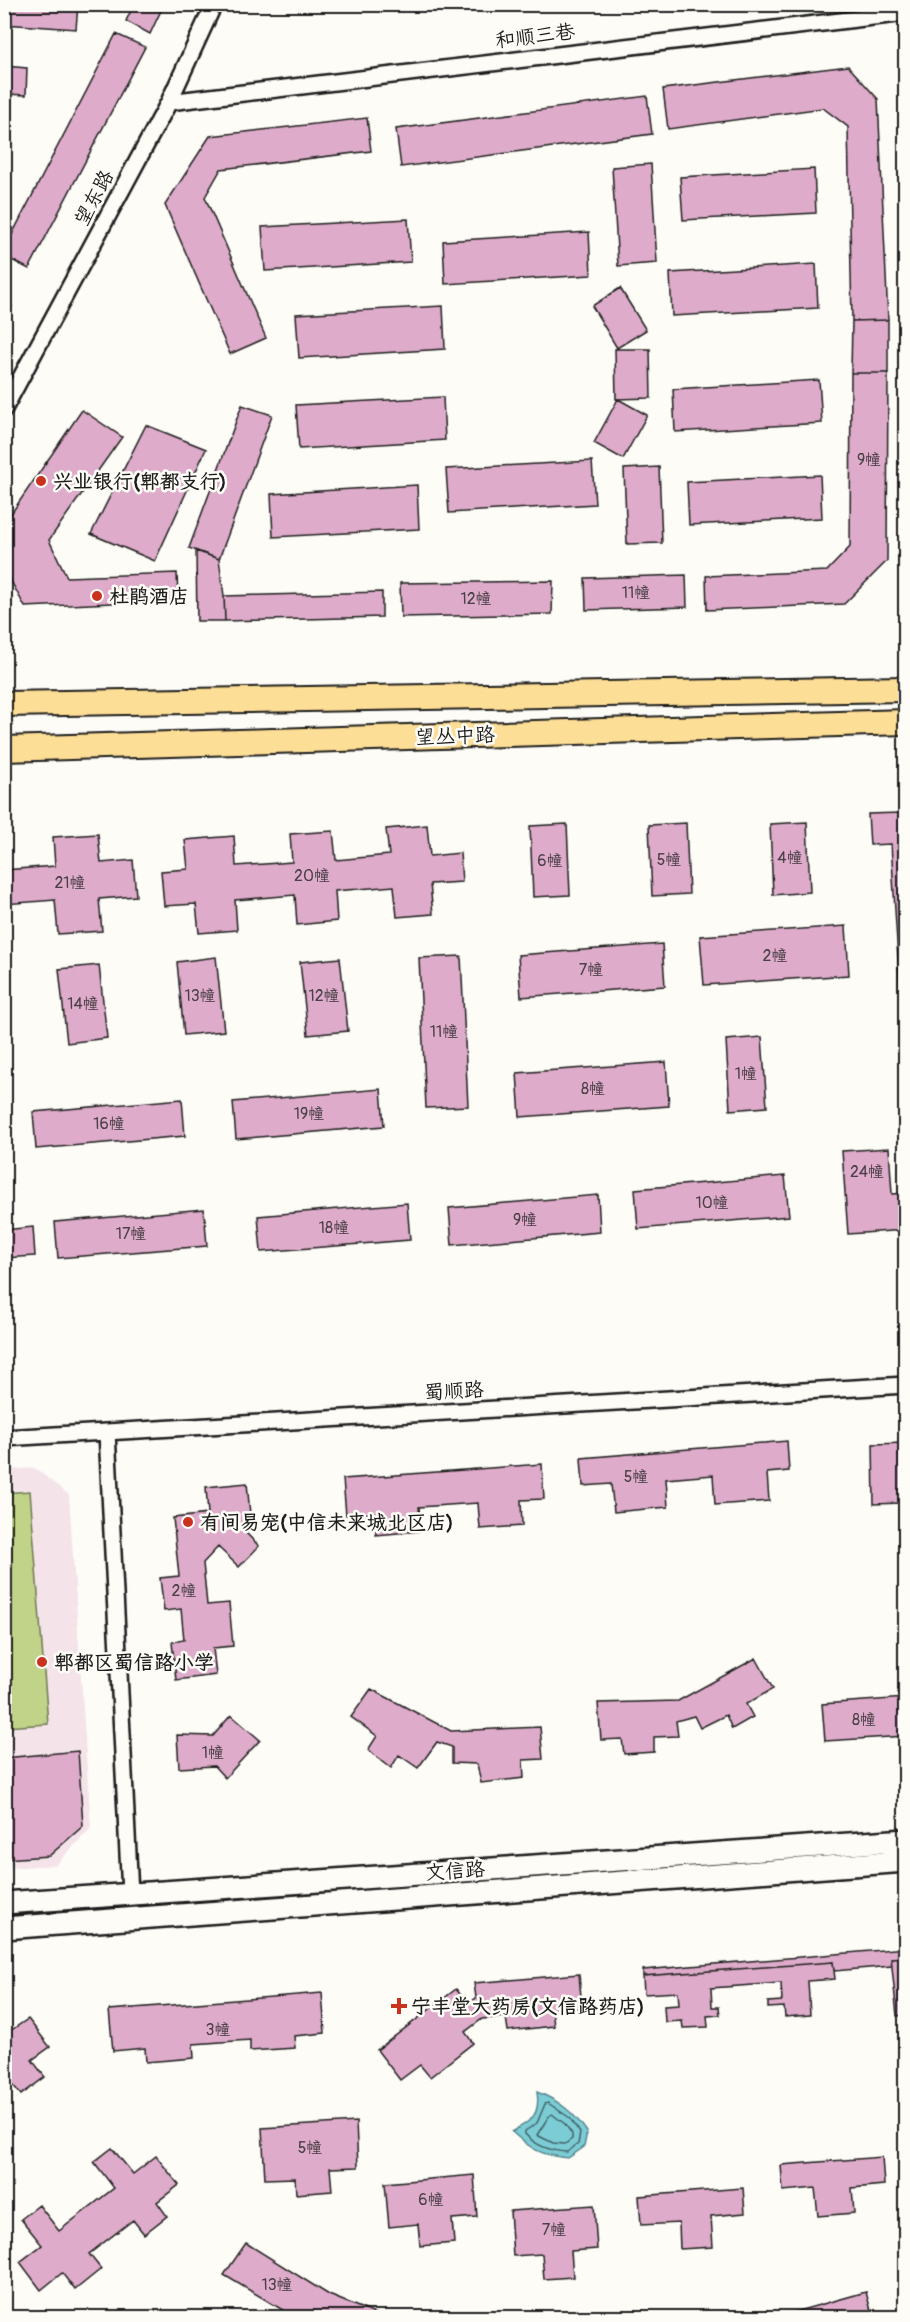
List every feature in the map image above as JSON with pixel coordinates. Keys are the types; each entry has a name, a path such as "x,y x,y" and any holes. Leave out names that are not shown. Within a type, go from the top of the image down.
{"main road":[{"name":"望丛中路","path":"4,704 906,689"},
{"name":"望丛中路","path":"4,749 906,722"},
{"name":"文信路","path":"4,1903 906,1840"},
{"path":"4,1928 906,1861"}],"street":[{"name":"望东路","path":"4,409 170,102 214,4"},
{"name":"和顺三巷","path":"170,102 906,13"},
{"name":"蜀顺路","path":"4,1438 906,1385"},
{"path":"107,1432 130,1894"}],"shaded area":[{"name":"郫都区蜀信路小学","path":"35,1468 69,1495 91,1828 56,1865 5,1868 5,1470"}],"green space":[{"path":"30,1491 48,1724 5,1727 5,1493"}],"water":[{"path":"537,2092 566,2108 587,2132 584,2147 568,2158 537,2151 512,2132 533,2117 537,2107"}],"building":[{"path":"4,4 78,4 76,29 4,24"},
{"path":"134,4 164,4 150,34 126,21"},
{"path":"116,34 145,47 29,269 4,256 4,250"},
{"path":"4,66 27,68 26,95 4,94"},
{"path":"848,66 878,99 888,320 852,321 848,127 823,108 668,129 663,89"},
{"path":"647,96 652,134 401,167 396,129"},
{"path":"367,118 371,151 221,169 205,197 266,338 230,354 165,205 210,136"},
{"path":"651,164 657,263 618,266 612,167"},
{"path":"814,169 816,213 683,220 680,177"},
{"path":"408,219 411,262 265,271 262,227"},
{"path":"589,232 591,275 445,284 443,241"},
{"path":"816,264 818,308 672,316 670,273"},
{"path":"620,288 646,330 617,348 592,306"},
{"path":"4,303 12,306 4,320"},
{"path":"443,306 445,349 299,358 296,314"},
{"path":"888,320 888,373 851,373 852,321"},
{"path":"615,349 650,349 651,398 616,399"},
{"path":"851,373 888,373 887,561 844,604 707,610 706,576 827,571 850,547"},
{"path":"819,380 822,423 675,432 673,389"},
{"path":"443,397 445,440 299,449 296,405"},
{"path":"618,399 647,415 623,459 594,443"},
{"path":"242,405 272,415 219,559 189,548"},
{"path":"82,410 122,437 49,540 67,577 177,573 178,600 25,607 4,568 4,524"},
{"path":"146,425 206,449 155,561 91,534"},
{"path":"592,461 595,504 449,513 446,469"},
{"path":"659,467 662,543 627,544 624,469"},
{"path":"820,475 822,518 689,525 687,482"},
{"path":"417,485 419,529 273,537 271,494"},
{"path":"196,551 219,559 225,621 197,621"},
{"path":"686,575 687,607 586,610 585,578"},
{"path":"553,581 552,614 401,617 400,583"},
{"path":"382,592 382,617 225,621 224,596"},
{"path":"901,813 906,817 906,992 900,992 891,844 870,845 868,814"},
{"path":"807,822 810,892 773,895 770,824"},
{"path":"686,823 689,894 652,896 649,825"},
{"path":"567,824 570,895 533,897 530,826"},
{"path":"427,825 430,856 460,853 462,882 430,884 433,914 397,917 394,886 335,891 337,921 297,925 295,895 235,900 237,930 199,933 196,904 164,906 161,871 188,869 185,840 234,836 236,866 292,862 290,834 333,831 336,860 389,855 386,829"},
{"path":"98,834 101,863 133,860 136,896 99,899 102,931 58,934 55,900 4,904 4,870 55,866 53,837"},
{"path":"846,926 849,975 704,985 700,936"},
{"path":"662,944 665,986 521,997 518,955"},
{"path":"461,956 468,1106 426,1108 419,958"},
{"path":"216,957 224,1031 184,1035 177,962"},
{"path":"340,958 348,1031 308,1035 300,962"},
{"path":"99,965 107,1038 67,1043 59,969"},
{"path":"762,1037 767,1107 730,1110 726,1040"},
{"path":"666,1062 669,1106 520,1117 517,1073"},
{"path":"381,1089 384,1126 236,1139 233,1102"},
{"path":"182,1099 185,1136 36,1149 33,1112"},
{"path":"889,1148 892,1194 906,1193 906,1230 848,1234 842,1151"},
{"path":"785,1176 789,1216 638,1229 635,1189"},
{"path":"598,1195 600,1232 452,1245 449,1208"},
{"path":"407,1203 410,1240 261,1252 258,1216"},
{"path":"204,1209 207,1246 58,1258 55,1222"},
{"path":"33,1227 35,1256 4,1258 4,1230"},
{"path":"787,1441 789,1471 767,1473 769,1501 715,1505 713,1475 666,1479 668,1507 614,1512 611,1484 583,1486 581,1458"},
{"path":"906,1443 906,1539 903,1539 902,1503 874,1504 873,1444"},
{"path":"542,1464 544,1499 521,1500 522,1526 480,1529 478,1503 419,1507 421,1531 376,1535 375,1513 346,1515 343,1479"},
{"path":"247,1483 250,1514 239,1526 259,1546 239,1567 218,1547 203,1563 207,1605 229,1603 233,1646 213,1648 216,1675 176,1680 172,1642 184,1640 181,1609 164,1611 160,1578 179,1576 173,1518 208,1514 206,1487"},
{"path":"756,1658 773,1689 746,1704 753,1717 732,1729 726,1715 700,1728 694,1716 676,1721 678,1736 654,1737 654,1752 624,1754 622,1739 601,1740 598,1703 678,1701"},
{"path":"371,1689 451,1731 540,1727 543,1759 523,1760 524,1778 481,1783 477,1764 452,1763 452,1747 437,1742 418,1768 399,1755 391,1768 368,1750 377,1736 351,1717"},
{"path":"906,1698 906,1736 825,1741 822,1704"},
{"path":"231,1715 260,1740 225,1778 214,1766 179,1768 177,1735 213,1736"},
{"path":"78,1751 83,1826 49,1856 4,1859 4,1758"},
{"path":"906,1948 906,1957 891,1958 892,1966 834,1971 833,1962 643,1976 643,1970"},
{"path":"906,1957 906,2015 897,2016 891,1958"},
{"path":"833,1962 835,1979 808,1981 810,2015 785,2017 784,2007 768,2008 768,2002 782,2001 781,1983 711,1988 712,2007 719,2007 720,2015 707,2016 708,2027 683,2028 682,2021 665,2022 664,2006 679,2005 678,1992 644,1994 643,1976"},
{"path":"579,1974 582,2008 552,2010 554,2026 508,2031 506,2017 482,2019 465,2032 473,2043 430,2077 420,2065 400,2080 377,2050 456,1989 468,2004 476,1998 474,1983"},
{"path":"322,1993 325,2033 294,2036 295,2048 250,2051 250,2040 193,2044 194,2058 146,2062 145,2048 113,2051 109,2010"},
{"path":"28,2019 50,2047 32,2060 45,2077 21,2095 10,2081 4,2086 4,2035"},
{"path":"356,2122 358,2167 330,2168 332,2191 296,2194 295,2178 265,2179 262,2128"},
{"path":"112,2148 133,2174 156,2156 179,2185 157,2202 167,2216 144,2234 133,2220 89,2254 101,2269 75,2290 62,2273 41,2290 20,2262 42,2245 21,2219 39,2205 59,2231 114,2188 94,2162"},
{"path":"882,2157 884,2185 852,2188 854,2213 818,2216 815,2188 783,2191 781,2165"},
{"path":"474,2175 477,2217 452,2219 454,2243 420,2246 418,2224 389,2227 385,2183"},
{"path":"743,2188 745,2213 711,2216 713,2247 680,2249 679,2223 641,2225 639,2196"},
{"path":"594,2205 597,2249 571,2251 573,2277 544,2279 542,2254 513,2256 510,2211"},
{"path":"246,2243 329,2295 385,2318 296,2318 224,2275"},
{"path":"866,2292 873,2318 788,2318 787,2314"}],"place":[{"name":"兴业银行(郫都支行)","path":"41,481"},
{"name":"杜鹃酒店","path":"97,596"},
{"name":"有间易宠(中信未来城北区店)","path":"188,1522"},
{"name":"郫都区蜀信路小学","path":"42,1662"},
{"name":"宁丰堂大药房(文信路药店)","path":"399,2006"}]}
